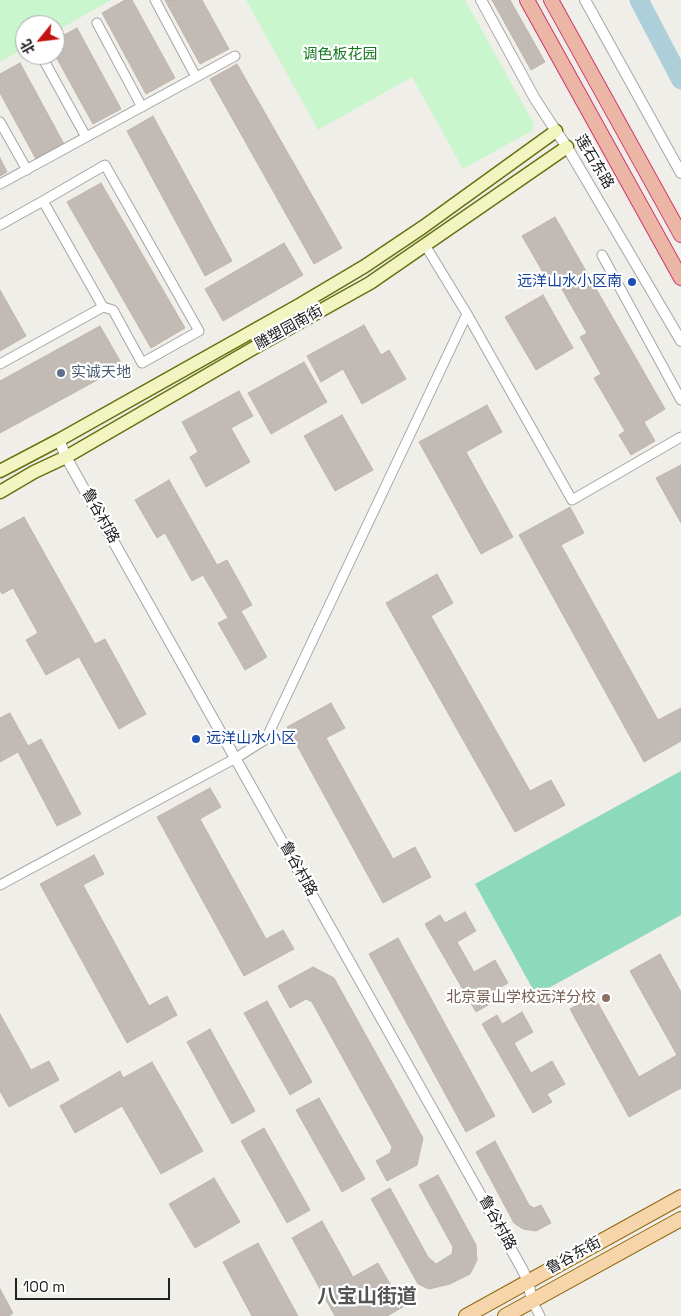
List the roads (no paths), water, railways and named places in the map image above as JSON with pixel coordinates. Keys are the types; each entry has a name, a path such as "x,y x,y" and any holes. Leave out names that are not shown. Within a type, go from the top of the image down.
{"highway":[{"name":"莲石东路","path":"526,0 681,278"},
{"path":"551,0 681,234"}],"main road":[{"name":"雕塑园南街","path":"0,471 59,440 301,304 364,266 423,227 556,131"},
{"name":"雕塑园南街","path":"0,492 370,283 567,146"},
{"name":"鲁谷东街","path":"466,1316 681,1197"},
{"name":"鲁谷东街","path":"505,1316 681,1219"}],"street":[{"path":"155,0 196,77"},
{"name":"莲石东路","path":"481,0 535,99 567,146 681,341"},
{"path":"585,0 681,173"},
{"path":"98,23 142,107"},
{"path":"0,184 235,56"},
{"path":"46,65 86,137"},
{"path":"0,122 27,170"},
{"path":"0,225 105,165 199,331 142,363 113,310 103,307 43,201"},
{"path":"425,245 467,314 572,500 681,437"},
{"path":"602,256 681,399"},
{"path":"0,364 103,307"},
{"path":"0,885 236,758 266,739 467,314"},
{"name":"鲁谷村路","path":"59,440 66,456 516,1258 528,1281 532,1301"},
{"path":"532,1301 540,1316"}],"waterway":[{"path":"639,0 681,80"}],"place":[{"name":"远洋山水小区南","path":"632,282"},
{"name":"实诚天地","path":"61,373"},
{"name":"远洋山水小区","path":"196,739"},
{"name":"北京景山学校远洋分校","path":"606,998"}],"district":[{"name":"八宝山街道","path":"367,1298"}],"park label":[{"name":"调色板花园","path":"340,55"}]}
